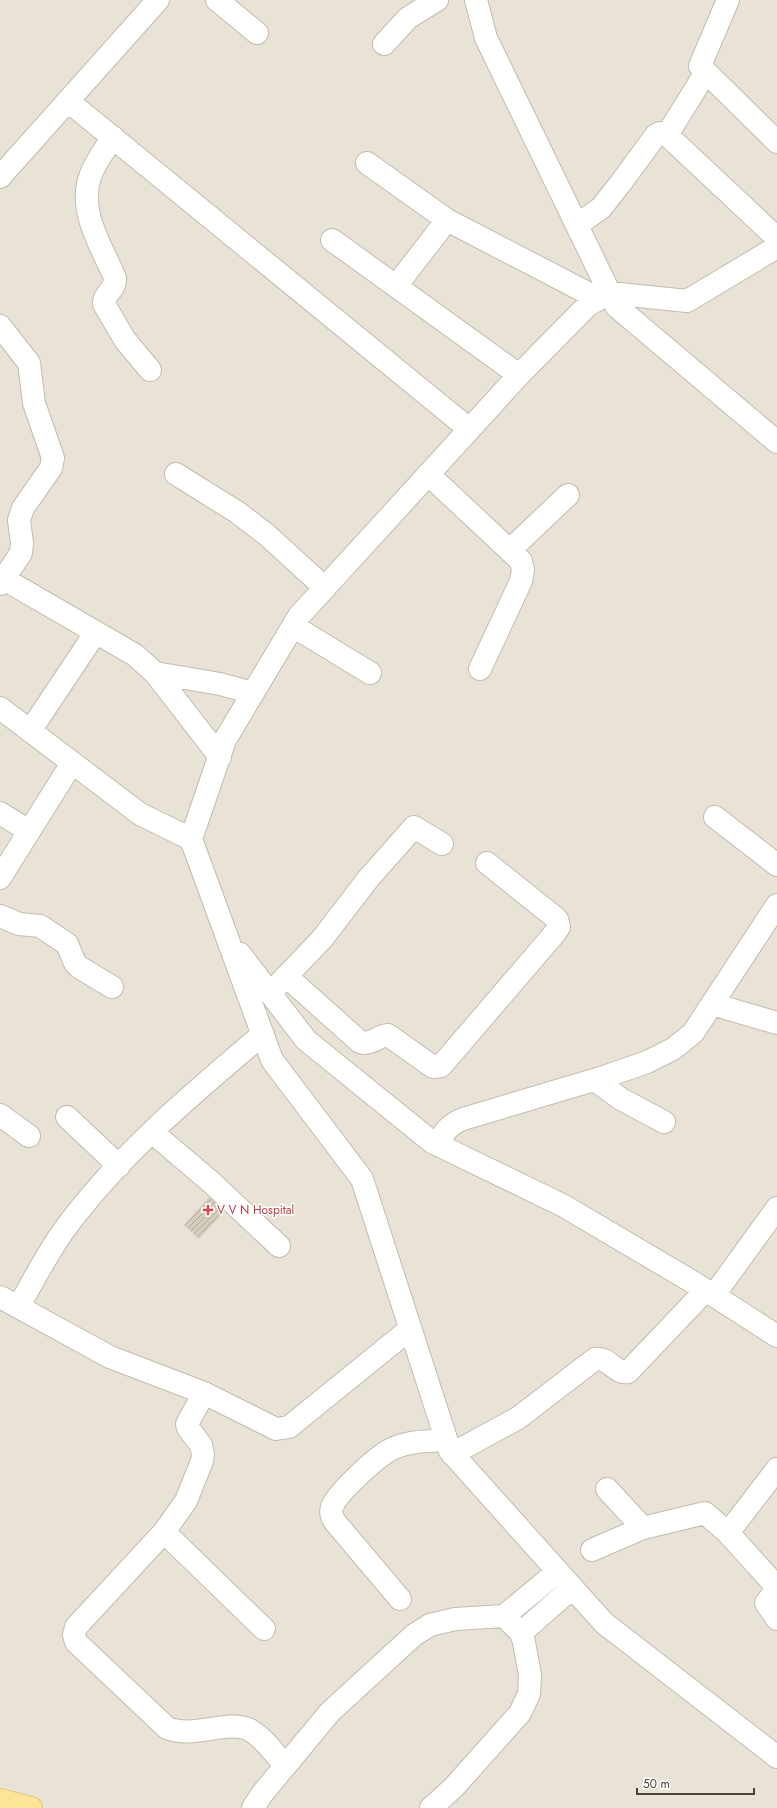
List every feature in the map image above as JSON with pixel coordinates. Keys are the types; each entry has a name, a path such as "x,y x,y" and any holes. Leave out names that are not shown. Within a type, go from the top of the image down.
{"main road":[{"path":"0,1800 31,1808"}],"street":[{"path":"0,177 158,0"},
{"path":"217,0 257,32"},
{"path":"384,44 408,18 437,0"},
{"path":"476,0 486,38 577,225 605,296"},
{"path":"728,0 700,66 777,142"},
{"path":"667,135 706,72"},
{"path":"68,101 469,429"},
{"path":"577,225 601,208 656,135 660,133 667,135 777,238"},
{"path":"113,137 90,175 86,189 86,204 92,224 116,278 115,287 104,298 104,304 125,340 150,370"},
{"path":"367,163 447,220 605,296 777,442"},
{"path":"396,286 447,220"},
{"path":"332,240 519,375"},
{"path":"777,248 687,301 605,296 588,305 519,375 299,616 225,740 191,839 272,1060 362,1179 449,1447 557,1572 604,1623 777,1757"},
{"path":"0,326 29,363 34,403 53,458 51,468 23,508 20,520 22,543 20,553 2,582 96,632 135,655 154,673 220,757"},
{"path":"176,474 249,521 325,588"},
{"path":"428,474 521,561 523,570 521,581 480,669"},
{"path":"510,550 568,495"},
{"path":"294,626 370,673"},
{"path":"30,731 96,632"},
{"path":"154,673 214,683 253,693"},
{"path":"0,708 140,814 191,839"},
{"path":"0,878 72,763"},
{"path":"0,813 29,831"},
{"path":"715,817 777,865"},
{"path":"270,993 322,939 368,879 414,827 442,844"},
{"path":"286,976 360,1042 368,1043 381,1036 388,1035 433,1067 441,1066 559,927 557,919 487,863"},
{"path":"438,1145 445,1130 452,1123 595,1080 647,1062 673,1049 693,1033 777,905"},
{"path":"0,916 19,924 40,926 67,944 79,967 112,987"},
{"path":"227,937 306,1040 432,1142 564,1206 710,1293 777,1336"},
{"path":"712,1004 777,1023"},
{"path":"263,1034 186,1099 100,1185 9,1302 110,1357 204,1392 276,1429 289,1427 410,1329"},
{"path":"595,1080 622,1099 664,1122"},
{"path":"0,1115 28,1136"},
{"path":"66,1117 119,1166"},
{"path":"152,1132 212,1183 279,1246"},
{"path":"400,1599 335,1522 331,1514 336,1498 374,1462 394,1448 414,1443 449,1447 518,1418 595,1359 601,1359 623,1372 628,1372 710,1293 777,1208"},
{"path":"204,1392 187,1424 188,1428 201,1445 203,1454 202,1461 186,1501 164,1532 76,1627 74,1635 76,1642 167,1728 178,1732 188,1733 238,1726 250,1730 258,1736 285,1766"},
{"path":"728,1533 777,1469"},
{"path":"607,1489 643,1528"},
{"path":"592,1550 643,1528 702,1513 708,1515 728,1533 776,1586 775,1592 766,1603 777,1619"},
{"path":"164,1532 264,1629"},
{"path":"253,1808 262,1794 330,1712 414,1635 430,1625 455,1619 504,1616 557,1572"},
{"path":"521,1633 572,1588"},
{"path":"430,1808 454,1787 520,1713 529,1694 530,1675 521,1633 504,1616"}],"shaded area":[{"path":"0,0 777,0 777,1808 0,1808"}],"building":[{"path":"209,1197 224,1212 199,1239 184,1225"}],"place":[{"name":"V V N Hospital","path":"208,1210"}]}
